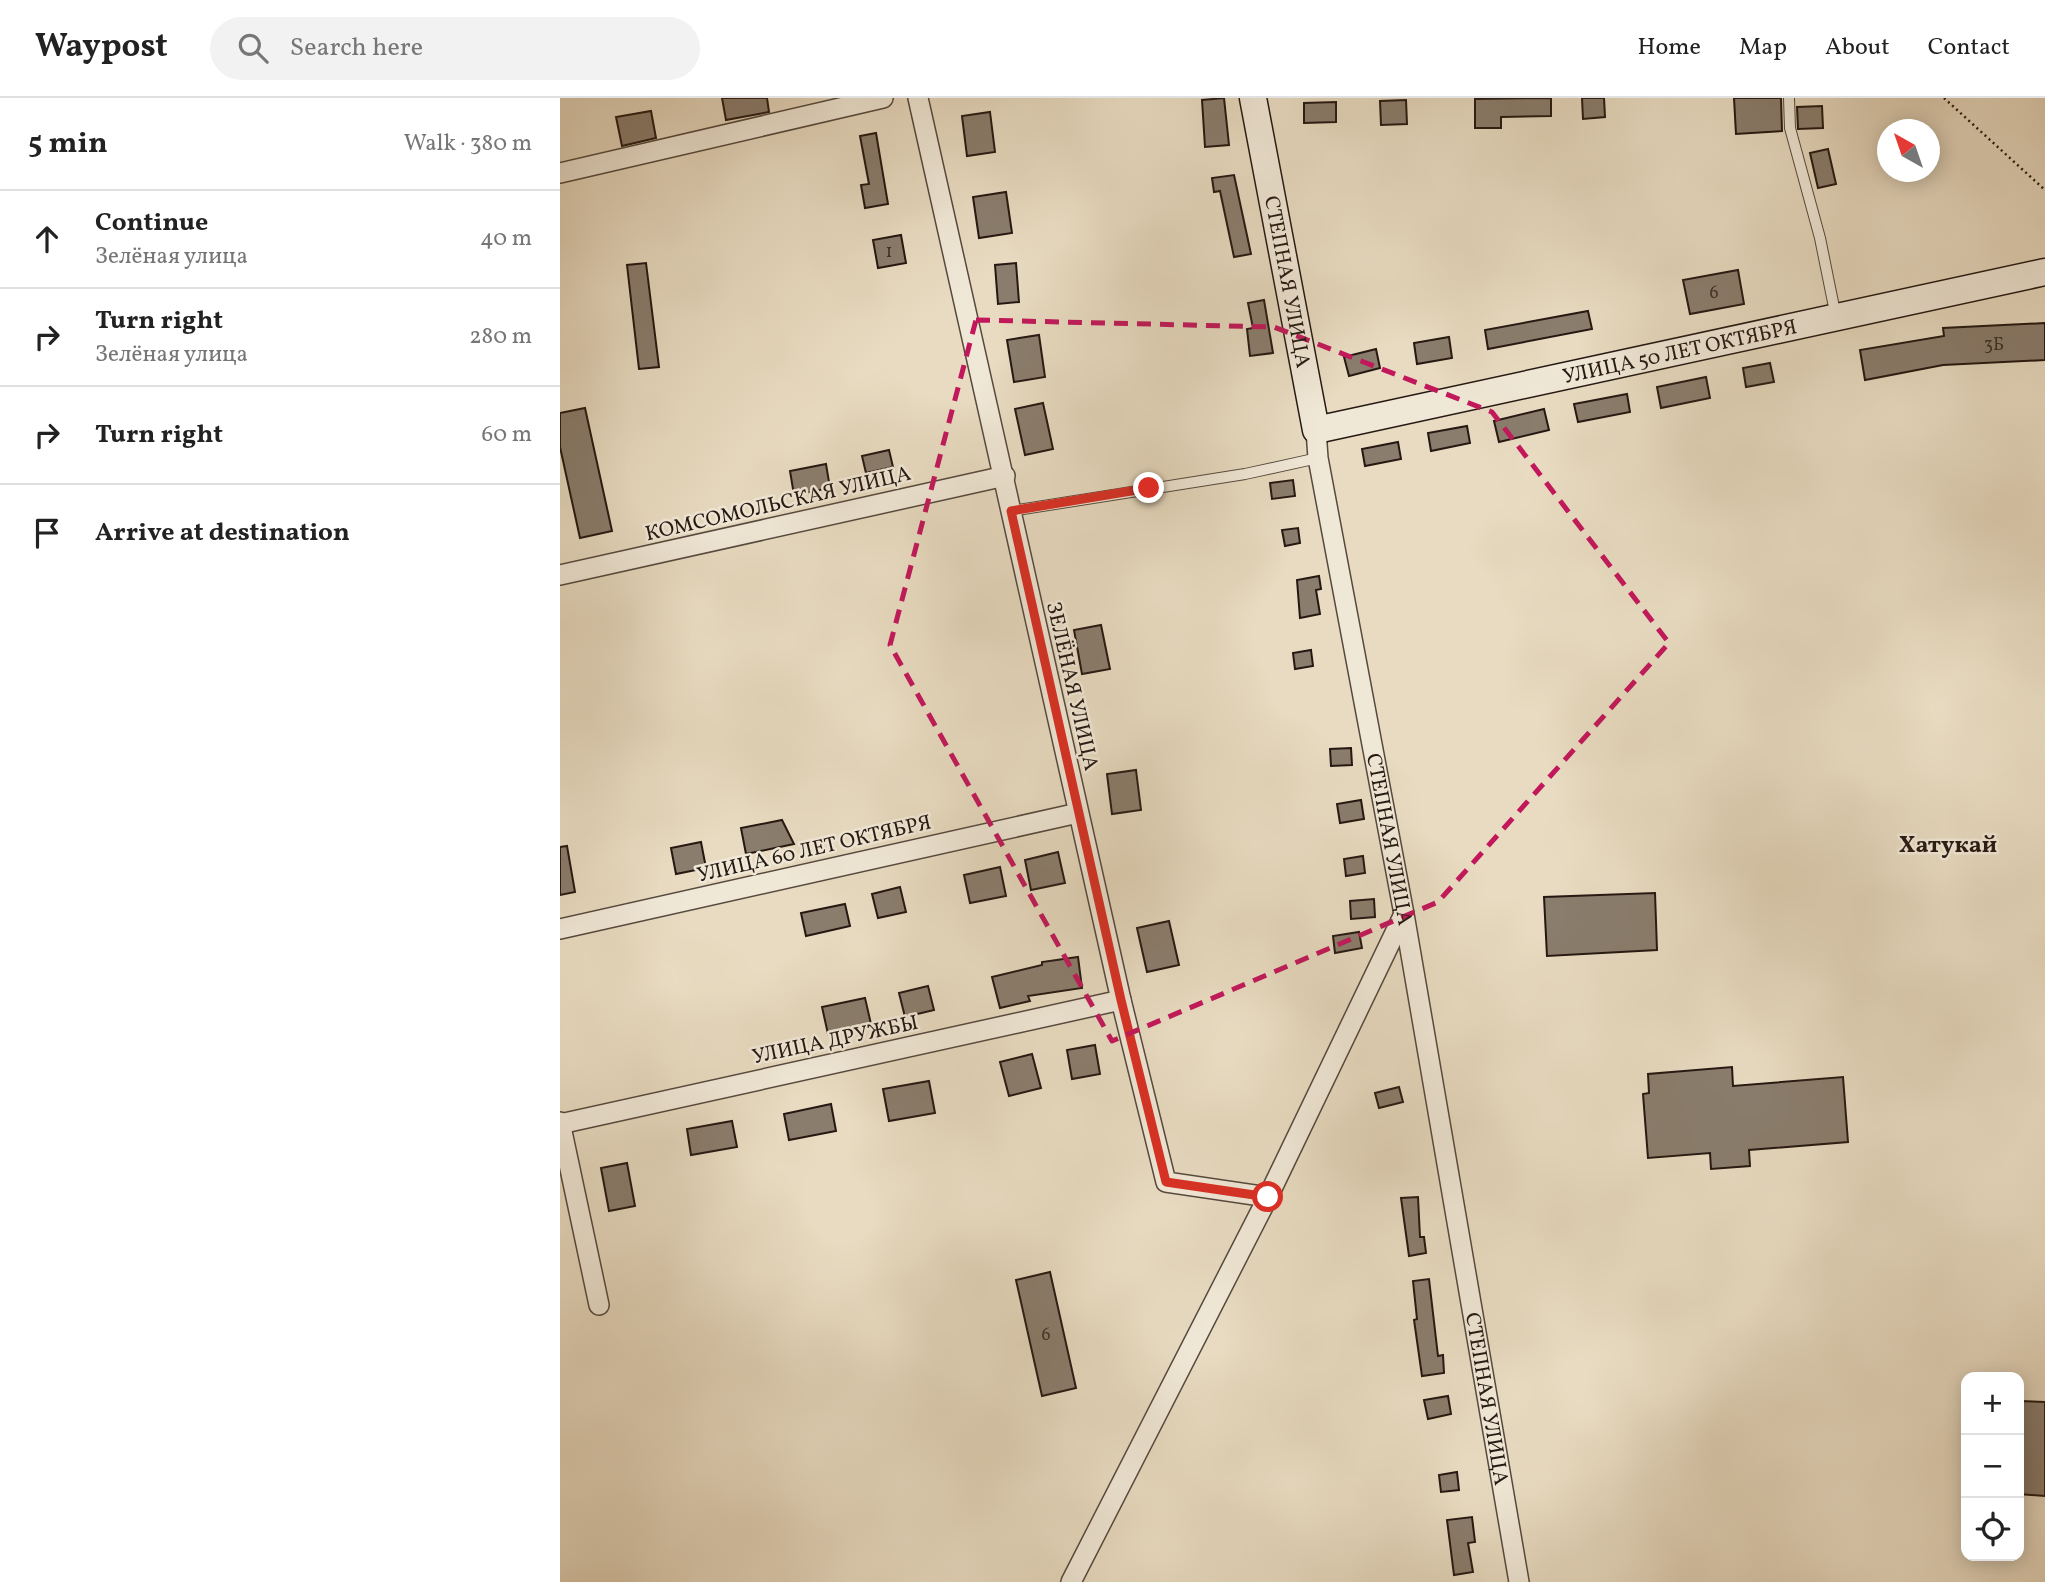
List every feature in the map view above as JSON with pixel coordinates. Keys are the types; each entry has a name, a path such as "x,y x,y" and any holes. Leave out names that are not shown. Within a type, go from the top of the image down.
{"street":[{"path":"560,173 883,98"},
{"name":"ЗЕЛЁНАЯ УЛИЦА","path":"918,98 1005,476 1078,813 1166,1182 1268,1197"},
{"name":"СТЕПНАЯ УЛИЦА","path":"1253,98 1404,914 1520,1582"},
{"name":"УЛИЦА 50 ЛЕТ ОКТЯБРЯ","path":"1316,430 2045,272"},
{"name":"КОМСОМОЛЬСКАЯ УЛИЦА","path":"560,575 1005,476"},
{"name":"УЛИЦА 60 ЛЕТ ОКТЯБРЯ","path":"560,929 1078,813"},
{"path":"1071,1582 1268,1197 1404,914"},
{"name":"УЛИЦА ДРУЖБЫ","path":"560,1123 1121,1000"},
{"path":"560,1123 599,1305"}],"lane":[{"path":"1789,98 1790,128 1820,238 1836,317"},
{"path":"1011,511 1245,474 1318,458"}],"path":[{"path":"1944,98 2045,190"}],"highlighted area":[{"path":"976,320 1274,327 1492,412 1669,643 1438,902 1112,1041 890,645"}],"building":[{"path":"722,98 767,98 769,112 726,120"},
{"path":"1224,98 1229,145 1205,147 1202,100"},
{"path":"1551,98 1551,116 1501,117 1501,128 1475,128 1475,99"},
{"path":"1582,98 1604,98 1605,117 1583,119"},
{"path":"1734,98 1781,98 1782,131 1736,134"},
{"path":"1406,100 1407,124 1381,125 1380,101"},
{"path":"1336,102 1336,122 1304,123 1304,103"},
{"path":"1822,106 1823,128 1798,129 1797,107"},
{"path":"651,111 656,138 622,146 616,117"},
{"path":"990,112 995,152 967,156 962,116"},
{"path":"876,133 888,204 865,208 861,185 869,184 860,136"},
{"path":"1828,149 1836,184 1818,188 1810,153"},
{"path":"1234,175 1251,254 1234,257 1220,191 1214,192 1212,178"},
{"path":"1006,192 1012,233 979,238 973,197"},
{"path":"901,235 906,263 878,268 873,240"},
{"path":"646,263 659,367 639,369 627,265"},
{"path":"1016,263 1019,302 998,304 995,265"},
{"path":"1738,270 1744,304 1690,314 1683,280"},
{"path":"1264,300 1273,353 1250,356 1247,329 1253,328 1248,303"},
{"path":"1588,311 1592,329 1488,349 1485,330"},
{"path":"2045,323 2045,360 1943,365 1865,380 1860,350 1944,336 1943,328"},
{"path":"1039,335 1045,377 1014,382 1007,340"},
{"path":"1449,337 1452,358 1417,364 1414,343"},
{"path":"1376,349 1380,368 1349,376 1344,357"},
{"path":"1770,363 1774,382 1746,387 1743,368"},
{"path":"1706,377 1710,398 1661,408 1657,387"},
{"path":"1627,394 1630,412 1578,422 1574,404"},
{"path":"1043,403 1053,449 1025,455 1015,409"},
{"path":"585,408 612,531 580,538 560,447 560,413"},
{"path":"1544,409 1549,430 1499,442 1494,421"},
{"path":"1467,426 1470,443 1431,451 1428,433"},
{"path":"1398,442 1401,459 1365,466 1362,449"},
{"path":"889,450 893,467 866,473 862,456"},
{"path":"826,464 830,488 794,495 790,471"},
{"path":"1293,480 1295,496 1272,499 1270,483"},
{"path":"1298,528 1300,543 1285,546 1282,530"},
{"path":"1319,576 1321,589 1316,590 1320,614 1300,618 1297,580"},
{"path":"1101,625 1110,669 1082,674 1074,630"},
{"path":"1311,650 1313,666 1295,669 1293,653"},
{"path":"1351,748 1352,765 1331,766 1330,749"},
{"path":"1136,770 1141,810 1112,814 1107,774"},
{"path":"1361,800 1364,819 1340,823 1337,804"},
{"path":"782,820 794,844 746,854 741,828"},
{"path":"701,842 706,868 676,874 671,848"},
{"path":"567,846 575,892 560,895 560,847"},
{"path":"1058,852 1065,883 1031,890 1025,860"},
{"path":"1363,856 1365,873 1346,876 1344,859"},
{"path":"1000,867 1006,896 970,903 964,875"},
{"path":"900,887 906,912 878,918 872,894"},
{"path":"1655,893 1657,950 1547,956 1544,897"},
{"path":"1374,899 1375,917 1351,919 1350,901"},
{"path":"845,904 850,926 806,936 801,913"},
{"path":"1169,921 1179,965 1147,972 1137,928"},
{"path":"1359,932 1362,948 1335,953 1333,936"},
{"path":"1078,957 1082,988 1028,996 1030,1001 1000,1008 992,977 1042,965 1042,962"},
{"path":"928,986 934,1010 905,1017 899,993"},
{"path":"865,998 871,1024 828,1034 822,1007"},
{"path":"1095,1045 1100,1074 1072,1079 1067,1050"},
{"path":"1032,1054 1041,1088 1009,1096 1000,1062"},
{"path":"1732,1067 1733,1086 1843,1077 1848,1142 1749,1150 1750,1166 1711,1169 1710,1153 1648,1158 1643,1094 1649,1093 1648,1074"},
{"path":"929,1081 935,1113 889,1121 883,1089"},
{"path":"1399,1087 1403,1102 1379,1108 1375,1093"},
{"path":"831,1104 836,1131 789,1140 784,1114"},
{"path":"732,1121 737,1147 691,1155 687,1129"},
{"path":"627,1163 635,1206 609,1211 601,1168"},
{"path":"1418,1197 1420,1237 1424,1237 1426,1253 1409,1256 1401,1198"},
{"path":"1050,1272 1076,1388 1042,1396 1016,1280"},
{"path":"1429,1279 1438,1356 1443,1355 1444,1373 1422,1376 1414,1320 1417,1319 1413,1281"},
{"path":"1448,1396 1451,1414 1428,1419 1424,1400"},
{"path":"2024,1401 2045,1402 2045,1496 2024,1494"},
{"path":"1457,1472 1459,1490 1441,1492 1439,1475"},
{"path":"1472,1517 1475,1542 1468,1543 1473,1572 1454,1575 1447,1520"}],"district":[{"name":"Хатукай","path":"1948,844"}],"route":[{"path":"1149,488 1011,511 1121,1000 1166,1182 1268,1197"}]}
